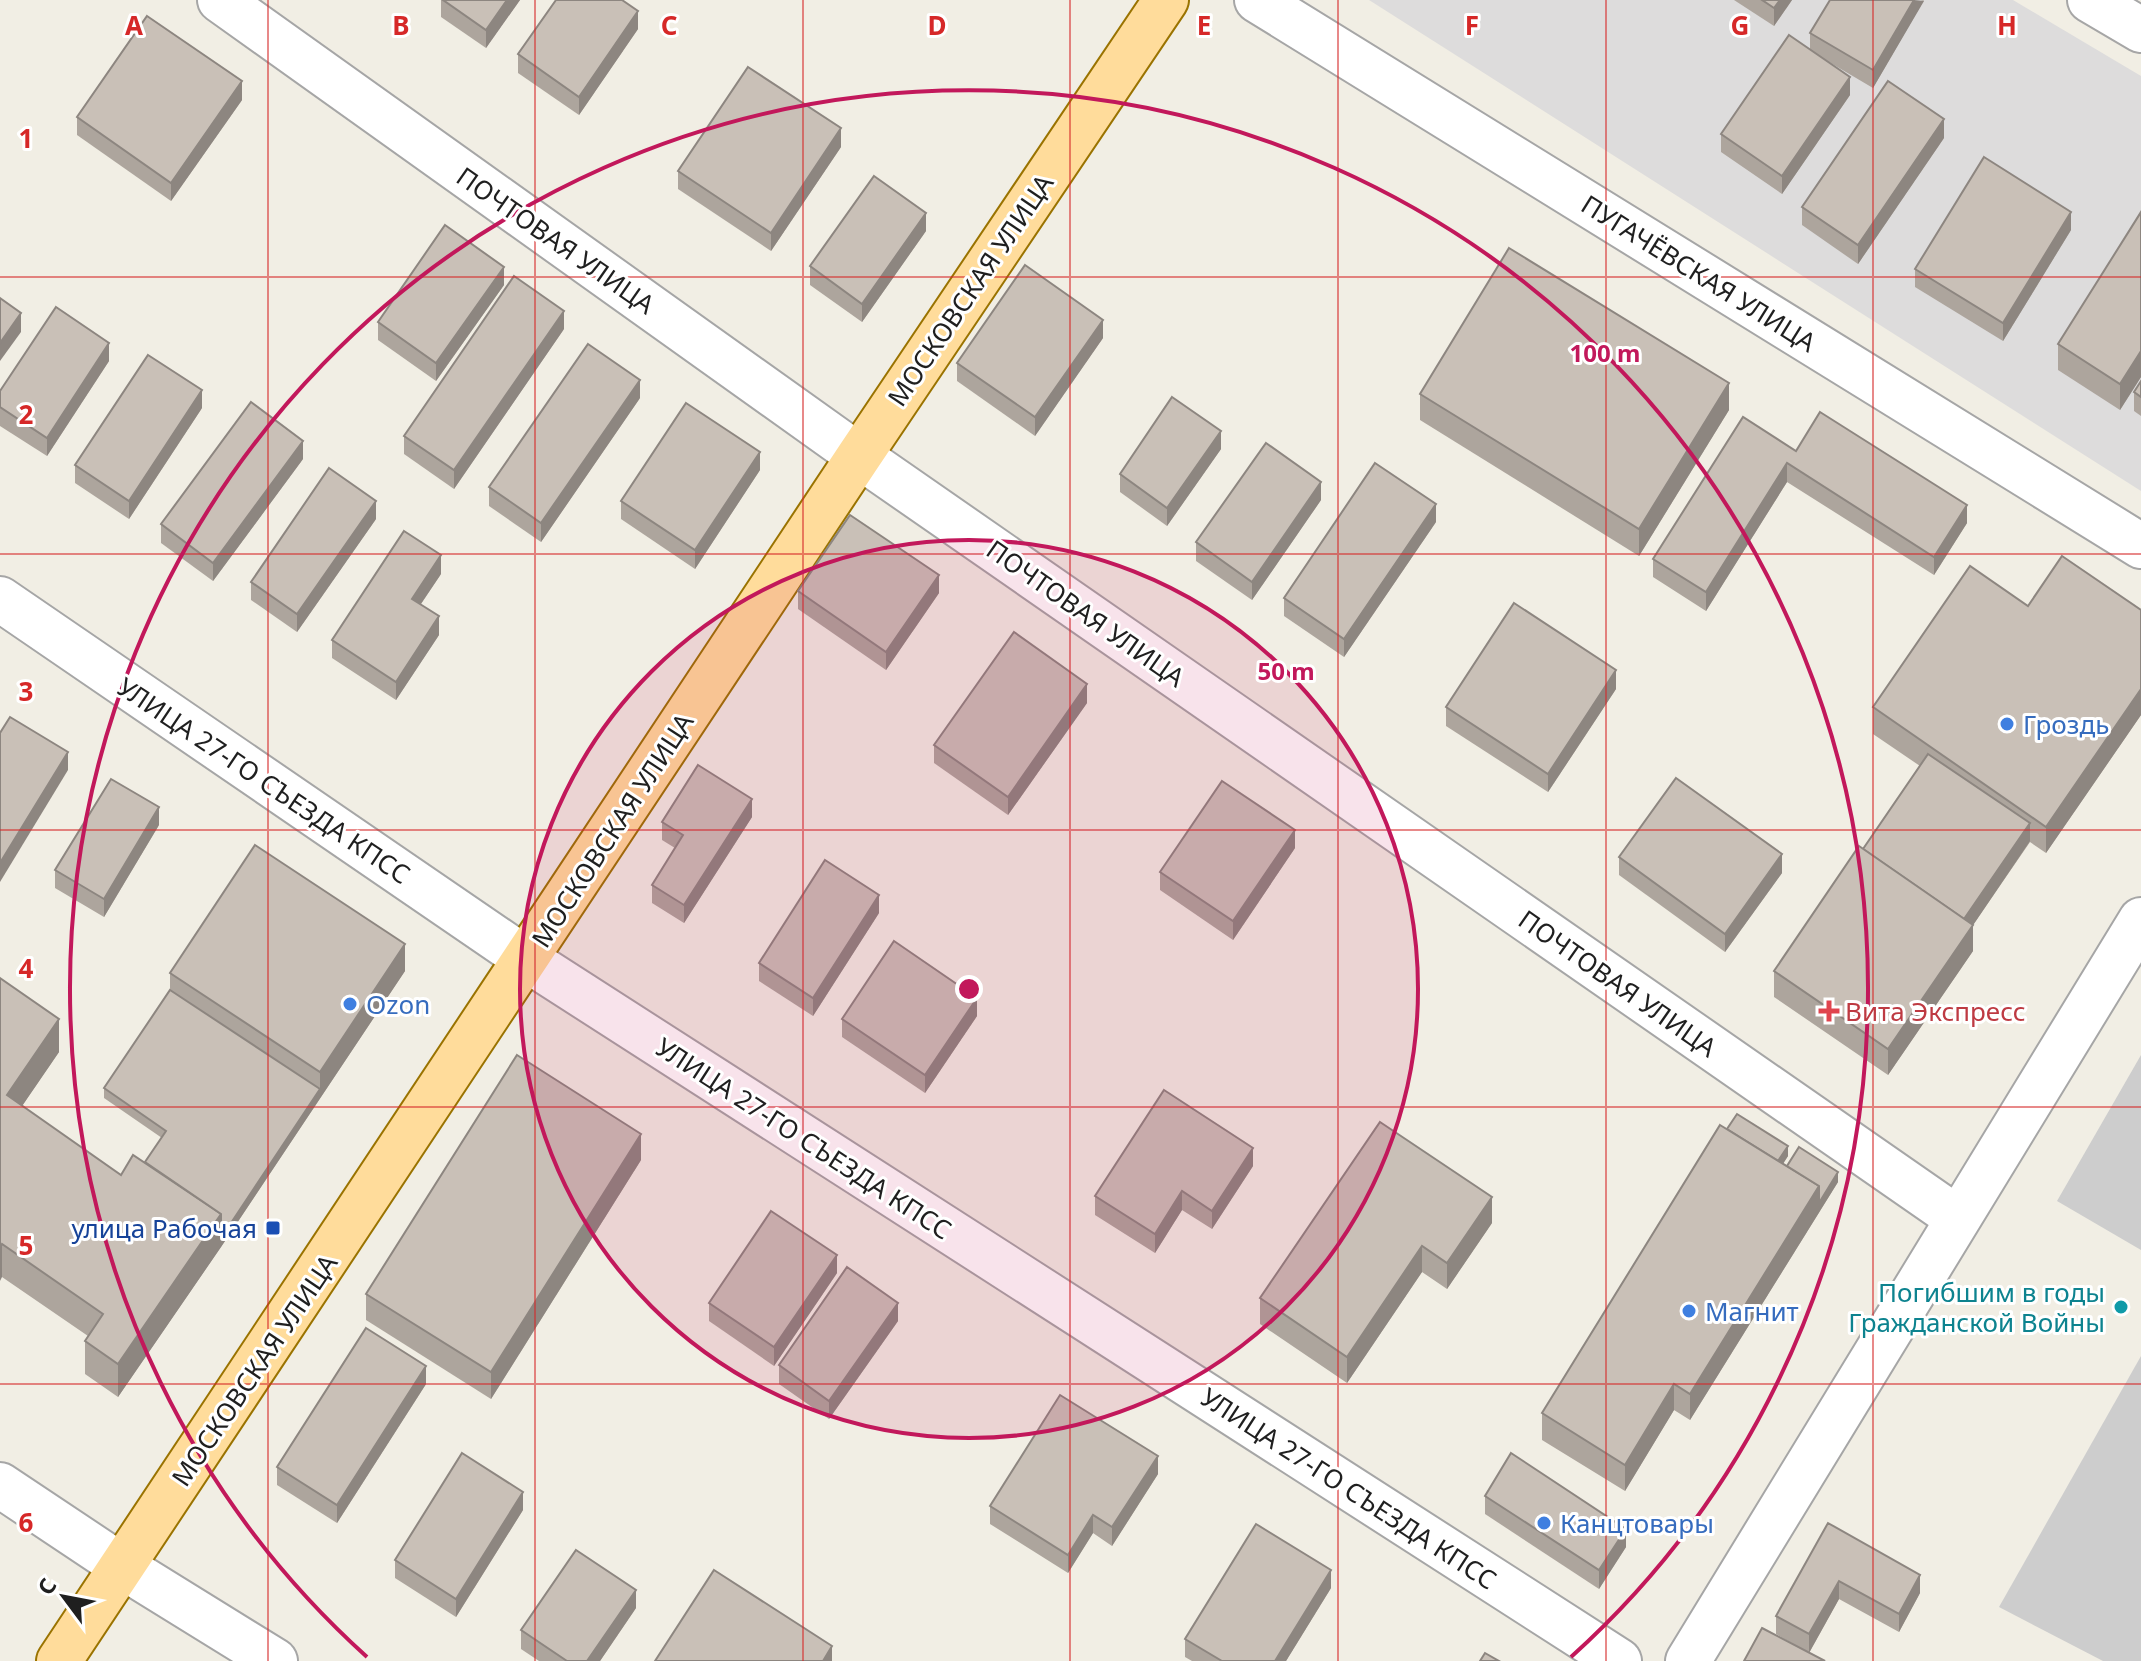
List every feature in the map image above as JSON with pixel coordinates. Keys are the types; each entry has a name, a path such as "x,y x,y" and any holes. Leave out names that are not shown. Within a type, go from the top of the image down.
{"main road":[{"name":"МОСКОВСКАЯ УЛИЦА","path":"59,1661 859,456 1166,0"}],"street":[{"name":"ПОЧТОВАЯ УЛИЦА","path":"220,0 859,456 1957,1218"},
{"name":"ПУГАЧЁВСКАЯ УЛИЦА","path":"1257,0 2141,546"},
{"path":"2090,0 2141,30"},
{"name":"УЛИЦА 27-ГО СЪЕЗДА КПСС","path":"0,599 526,959 1619,1661"},
{"path":"1688,1661 2141,920"},
{"path":"0,1485 123,1567 275,1661"}],"shaded area":[{"path":"1369,0 2013,0 2141,76 2141,491"},
{"path":"2141,1055 2141,1250 2057,1201"},
{"path":"2141,1356 2141,1661 2103,1661 1999,1607"}],"building":[{"path":"443,0 507,0 486,30"},
{"path":"556,0 622,0 638,11 579,97 518,54"},
{"path":"1762,0 1780,0 1774,8"},
{"path":"1830,0 1914,0 1873,70 1810,33"},
{"path":"147,16 242,81 171,183 77,117"},
{"path":"1789,35 1850,77 1782,176 1721,134"},
{"path":"748,67 841,128 771,233 678,171"},
{"path":"1888,81 1944,119 1858,245 1802,207"},
{"path":"1984,157 2071,212 2003,323 1915,269"},
{"path":"874,176 926,213 862,304 810,266"},
{"path":"2141,212 2141,351 2120,384 2058,344"},
{"path":"445,225 504,267 436,363 378,322"},
{"path":"1509,248 1729,383 1639,529 1420,394"},
{"path":"1025,265 1103,320 1035,417 957,363"},
{"path":"514,276 564,311 454,470 404,436"},
{"path":"0,298 21,313 0,343"},
{"path":"56,307 109,343 47,438 0,407 0,391"},
{"path":"588,344 640,380 541,523 489,487"},
{"path":"148,355 202,390 129,501 75,465"},
{"path":"2141,381 2141,397 2134,392"},
{"path":"1172,397 1221,431 1167,508 1120,474"},
{"path":"251,402 303,441 213,563 161,524"},
{"path":"686,403 760,452 695,550 621,501"},
{"path":"1820,412 1967,505 1934,557 1787,463 1706,592 1653,559 1743,417 1796,451"},
{"path":"1266,443 1321,482 1252,582 1196,542"},
{"path":"1375,463 1436,504 1344,639 1284,598"},
{"path":"329,468 376,501 297,614 251,582"},
{"path":"850,515 939,575 886,652 798,591"},
{"path":"404,531 441,555 412,599 439,616 396,682 332,640"},
{"name":"Гроздь","path":"2062,556 2141,610 2141,689 2046,827 1873,707 1970,566 2028,606"},
{"path":"1514,603 1616,670 1548,774 1446,707"},
{"path":"1014,632 1087,684 1008,797 934,745"},
{"path":"10,717 68,752 0,863 0,733"},
{"path":"1928,754 2030,823 1964,919 1863,849"},
{"path":"698,765 752,799 684,905 652,885 683,835 662,822"},
{"path":"1676,778 1782,854 1725,934 1619,857"},
{"path":"111,779 159,807 104,899 55,870"},
{"path":"1222,781 1295,830 1233,921 1160,872"},
{"path":"255,845 405,944 320,1072 170,973"},
{"path":"1859,846 1973,925 1888,1049 1774,971"},
{"path":"825,860 879,895 813,998 759,963"},
{"path":"894,941 977,998 925,1075 842,1019"},
{"path":"0,978 59,1019 7,1095 121,1175 133,1155 221,1214 118,1364 85,1341 103,1314 2,1244 0,1248"},
{"path":"170,990 320,1089 221,1238 221,1214 145,1162 166,1131 104,1088"},
{"path":"517,1055 641,1134 491,1372 366,1294"},
{"path":"1164,1090 1253,1148 1212,1211 1182,1191 1155,1234 1095,1196"},
{"path":"1737,1114 1788,1146 1778,1161 1727,1129"},
{"path":"1380,1122 1492,1197 1447,1263 1422,1246 1347,1357 1260,1298"},
{"name":"Магнит","path":"1720,1125 1819,1186 1690,1394 1674,1384 1625,1465 1542,1413"},
{"path":"1799,1147 1838,1172 1819,1203 1819,1186 1787,1166"},
{"path":"771,1211 837,1255 774,1347 709,1303"},
{"path":"847,1267 898,1303 829,1401 779,1365"},
{"path":"366,1328 426,1366 337,1505 277,1467"},
{"path":"1060,1395 1158,1456 1112,1527 1093,1515 1068,1555 990,1506"},
{"path":"462,1453 523,1492 456,1599 395,1560"},
{"name":"Канцтовары","path":"1511,1453 1626,1529 1599,1570 1485,1496"},
{"path":"1828,1523 1920,1575 1899,1614 1839,1581 1809,1634 1776,1616"},
{"path":"1256,1524 1331,1570 1275,1661 1222,1661 1185,1639"},
{"path":"576,1550 636,1590 587,1661 567,1661 521,1630"},
{"path":"714,1570 832,1646 823,1661 655,1661"},
{"path":"1762,1628 1825,1661 1744,1661"},
{"path":"1485,1653 1499,1661 1480,1661"}],"place":[{"name":"Гроздь","path":"2007,724"},
{"name":"Ozon","path":"350,1004"},
{"name":"Вита Экспресс","path":"1829,1011"},
{"name":"улица Рабочая","path":"273,1228"},
{"name":"Погибшим в годы Гражданской Войны","path":"2121,1307"},
{"name":"Магнит","path":"1689,1311"},
{"name":"Канцтовары","path":"1544,1523"}]}
